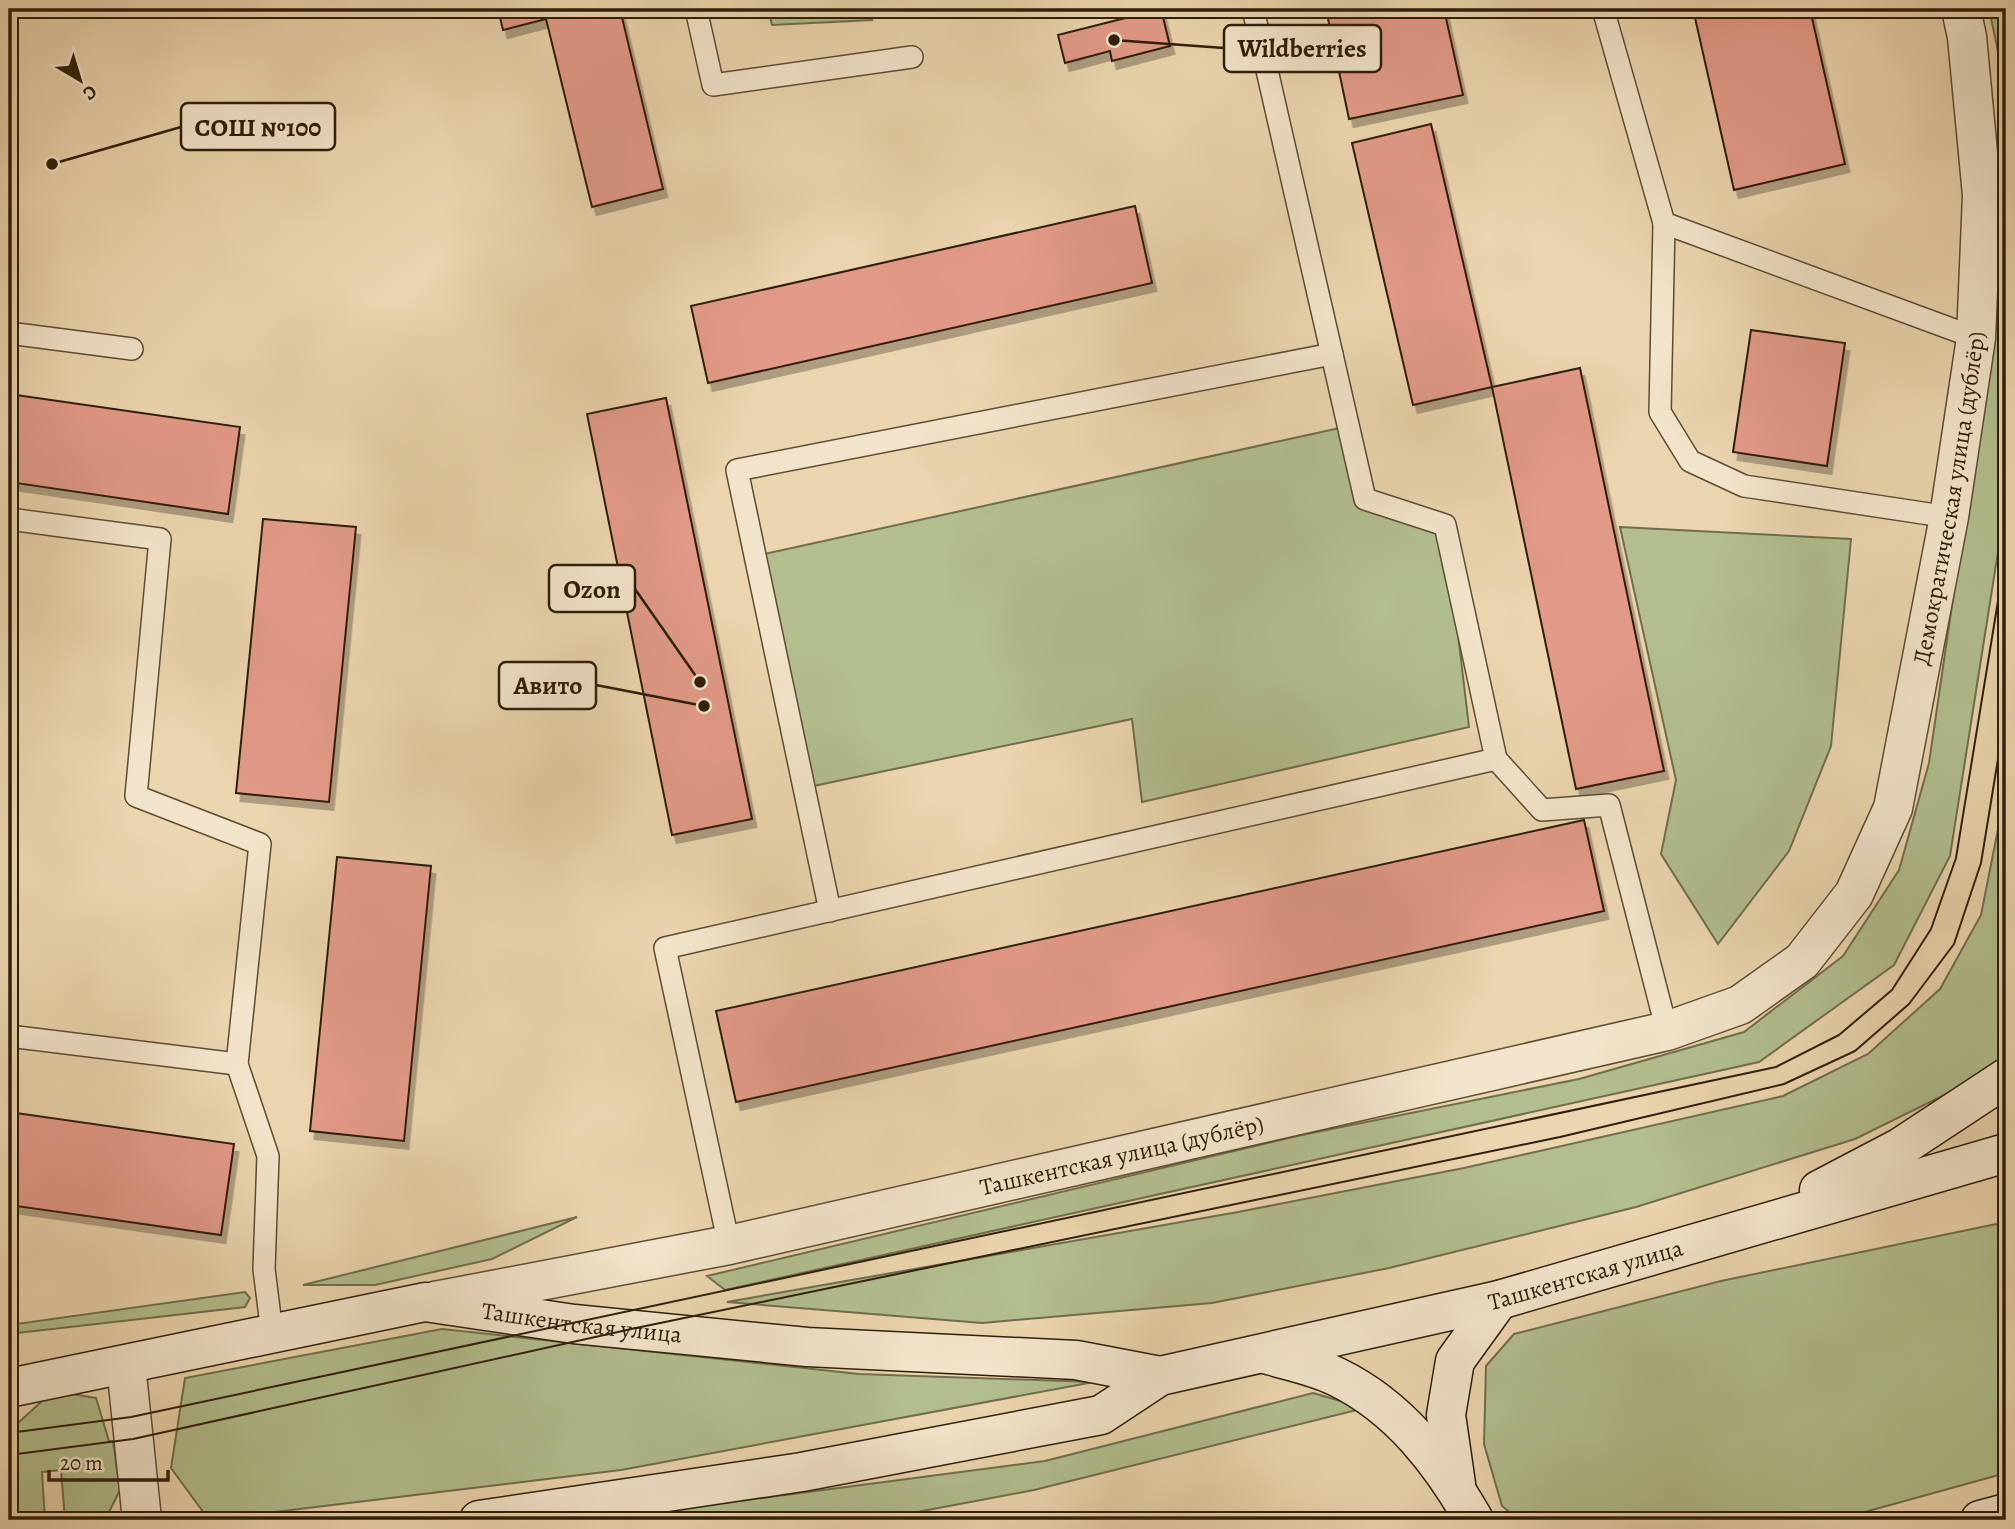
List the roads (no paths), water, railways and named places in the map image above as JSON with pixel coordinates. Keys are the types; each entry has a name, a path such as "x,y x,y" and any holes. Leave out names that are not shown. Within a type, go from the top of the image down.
{"main road":[{"name":"Демократическая улица (дублёр)","path":"1802,961 1854,894 1893,808 1949,517 1976,338 1982,195 1961,9"},
{"name":"Ташкентская улица (дублёр)","path":"425,1303 729,1245 1667,1031 1740,1005 1802,961"},
{"path":"1744,1229 1901,1147 2006,1078"},
{"name":"Ташкентская улица","path":"479,1520 802,1472 1101,1415 1160,1376 1499,1300 2006,1153"},
{"path":"1466,1505 1446,1415 1455,1361 1499,1300"},
{"name":"Ташкентская улица","path":"9,1388 425,1303 575,1324 807,1347 1076,1360 1160,1376"},
{"path":"1263,1353 1335,1376 1365,1392 1413,1431 1466,1505"},
{"path":"126,1365 142,1520"},
{"path":"1980,1520 2006,1513"}],"lane":[{"path":"696,9 713,85 912,57"},
{"path":"1253,9 1365,499 1445,525 1496,759 1542,810 1609,805 1667,1031"},
{"path":"1603,9 1664,223 1660,412 1690,461 1744,486 1949,517"},
{"path":"1664,223 1976,338"},
{"path":"9,333 132,349"},
{"path":"830,911 737,470 1332,354"},
{"path":"9,519 160,539 136,796 260,844 237,1064 268,1156 264,1269 272,1333"},
{"path":"729,1245 665,948 1496,759"},
{"path":"9,1036 237,1064"}],"tram line":[{"path":"9,1433 131,1417 1776,1067 1839,1035 1892,990 1931,929 1956,858 2006,552"},
{"path":"9,1455 133,1439 636,1328 1560,1137 1784,1084 1855,1051 1909,1004 1954,944 1981,863 2006,710"}],"place":[{"name":"Wildberries","path":"1114,40"},
{"name":"СОШ №100","path":"52,164"},
{"name":"Ozon","path":"700,682"},
{"name":"Авито","path":"704,706"}]}
